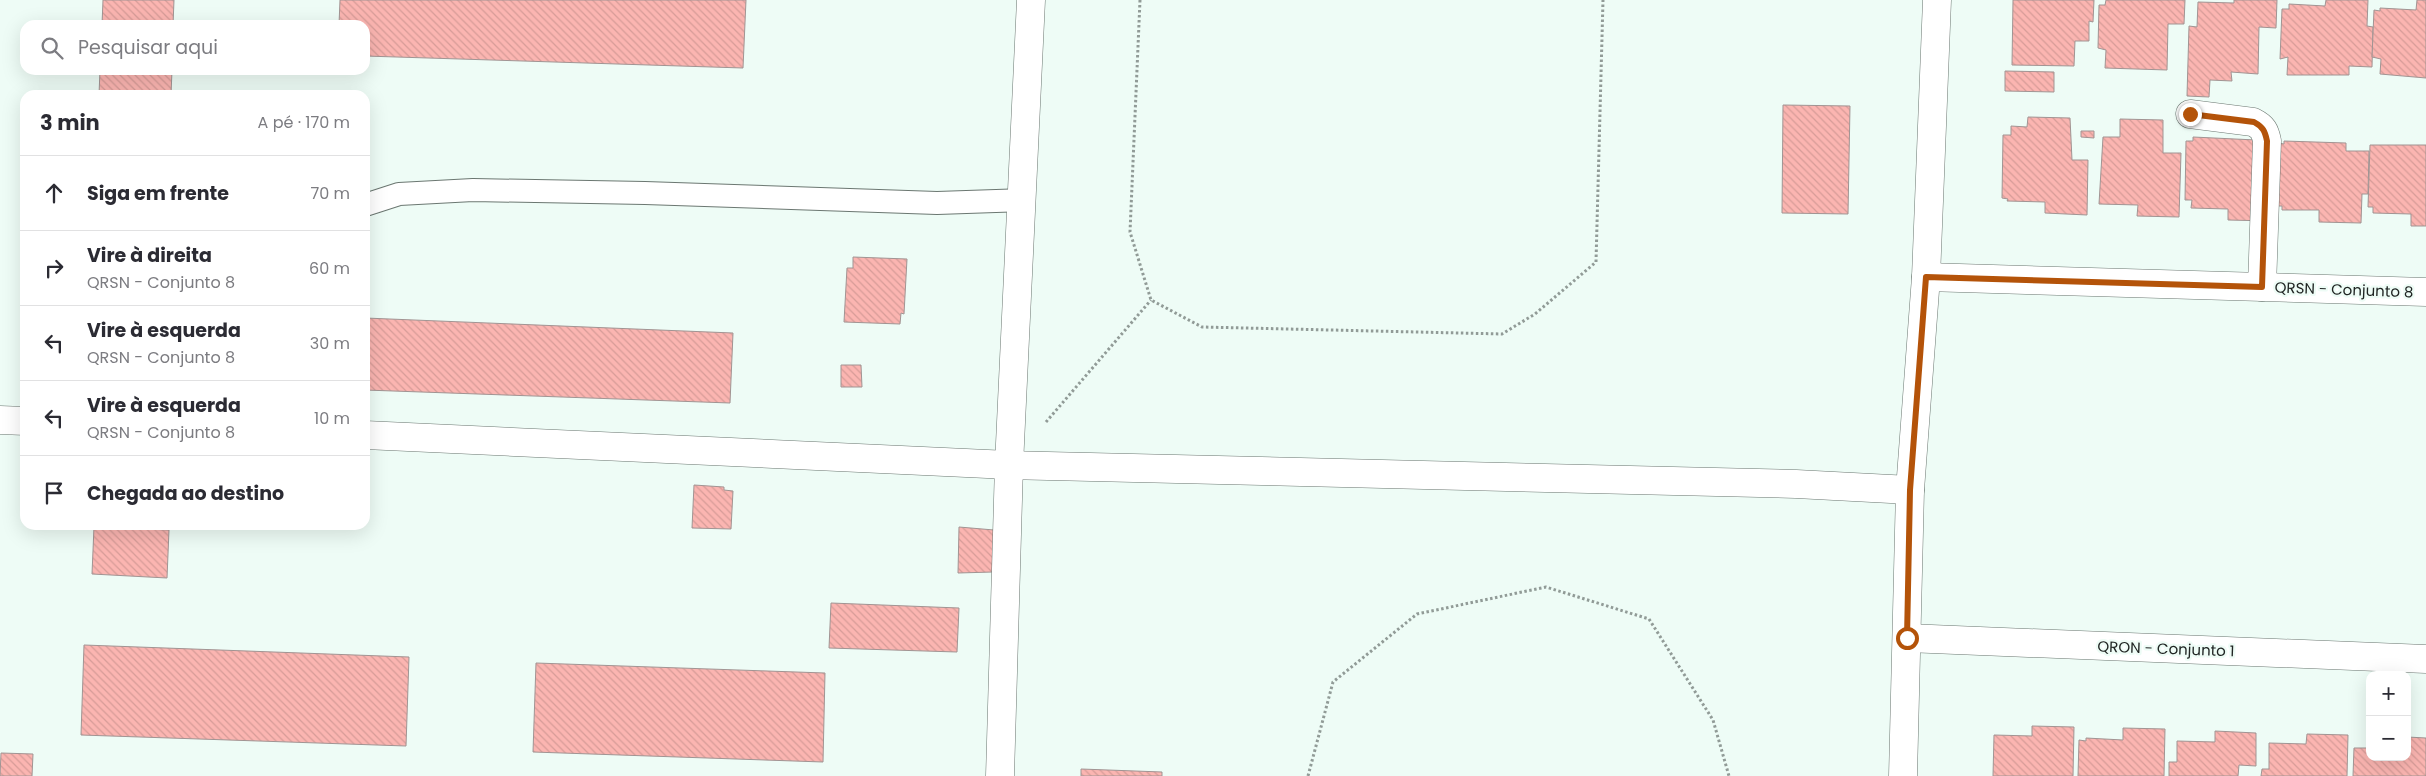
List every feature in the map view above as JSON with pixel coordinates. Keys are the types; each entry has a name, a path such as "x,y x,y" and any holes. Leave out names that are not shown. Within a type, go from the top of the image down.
{"street":[{"path":"1000,776 1009,464 1031,0"},
{"path":"1903,776 1910,490 1926,277 1937,0"},
{"name":"QRSN - Conjunto 8","path":"2190,114 2254,122 2262,126 2265,132 2267,141 2262,287"},
{"name":"QRSN - Conjunto 8","path":"1926,277 2426,292"},
{"path":"0,420 20,421"},
{"path":"370,435 1009,464 1776,484 1910,490"},
{"name":"QRON - Conjunto 1","path":"1907,638 2426,660"}],"lane":[{"path":"370,203 399,194 473,190 937,202 1022,200"}],"path":[{"path":"1140,0 1130,232 1151,300 1202,327 1502,334 1535,314 1596,262 1603,0"},
{"path":"1009,464 1151,300"},
{"path":"1308,776 1333,682 1417,614 1546,587 1649,619 1713,720 1729,776"}],"building":[{"path":"103,0 174,0 173,20 102,20"},
{"path":"340,0 746,0 743,68 370,56 370,20 339,20"},
{"path":"2013,0 2094,0 2093,22 2089,21 2089,41 2075,41 2074,66 2012,65"},
{"path":"2106,0 2185,0 2184,24 2168,24 2167,70 2105,68 2106,50 2098,48 2099,5 2105,5"},
{"path":"2234,0 2277,0 2276,28 2259,27 2258,74 2231,72 2232,81 2210,80 2209,97 2187,96 2189,26 2197,27 2198,2 2234,3"},
{"path":"2326,0 2368,0 2367,26 2373,27 2372,67 2349,66 2349,75 2287,75 2288,57 2280,59 2282,9 2289,9 2289,4 2325,6"},
{"path":"2417,0 2426,0 2426,78 2380,74 2381,59 2372,57 2374,10 2380,11 2380,8 2416,10"},
{"path":"2005,71 2054,72 2054,92 2005,91"},
{"path":"100,75 172,75 171,90 99,90"},
{"path":"1783,105 1850,106 1848,214 1782,213"},
{"path":"2028,117 2070,118 2072,160 2088,160 2087,215 2045,213 2045,202 2007,201 2008,199 2002,198 2003,135 2011,135 2011,126 2027,127"},
{"path":"2120,119 2163,120 2163,153 2181,153 2179,217 2137,216 2138,205 2099,204 2103,137 2120,137"},
{"path":"2081,131 2094,131 2094,138 2081,137"},
{"path":"2193,137 2256,140 2270,221 2228,220 2228,209 2191,208 2192,200 2185,200 2186,141 2193,141"},
{"path":"2284,141 2346,143 2346,151 2369,151 2368,194 2362,194 2361,223 2319,222 2319,210 2282,210 2282,206 2276,206 2278,143 2284,144"},
{"path":"2370,145 2426,145 2426,226 2411,226 2411,214 2373,213 2373,207 2368,207"},
{"path":"853,257 907,259 904,314 901,313 900,324 844,322 847,268 853,268"},
{"path":"370,318 733,333 730,403 370,390"},
{"path":"841,365 861,365 862,387 841,387"},
{"path":"694,485 724,487 724,490 733,491 731,529 692,528"},
{"path":"959,527 994,530 993,572 958,573"},
{"path":"94,530 169,530 167,578 92,574"},
{"path":"831,603 959,608 957,652 829,648"},
{"path":"84,645 409,657 406,746 81,735"},
{"path":"536,663 825,673 823,762 533,752"},
{"path":"2032,726 2074,727 2073,776 1993,776 1994,735 2032,736"},
{"path":"2123,728 2165,729 2164,776 2078,776 2079,740 2086,741 2086,738 2123,740"},
{"path":"2215,731 2256,733 2256,766 2239,765 2238,776 2169,776 2169,762 2177,762 2177,741 2215,742"},
{"path":"2307,734 2348,735 2347,776 2261,776 2262,769 2269,769 2269,743 2306,744"},
{"path":"2411,737 2426,738 2426,776 2353,776 2354,748 2366,748 2366,761 2411,761"},
{"path":"1,753 33,754 32,776 0,776"},
{"path":"1081,769 1162,772 1162,776 1081,776"}],"route":[{"path":"1907,638 1910,490 1926,277 2262,287 2267,141 2265,132 2262,126 2254,122 2190,114"}]}
